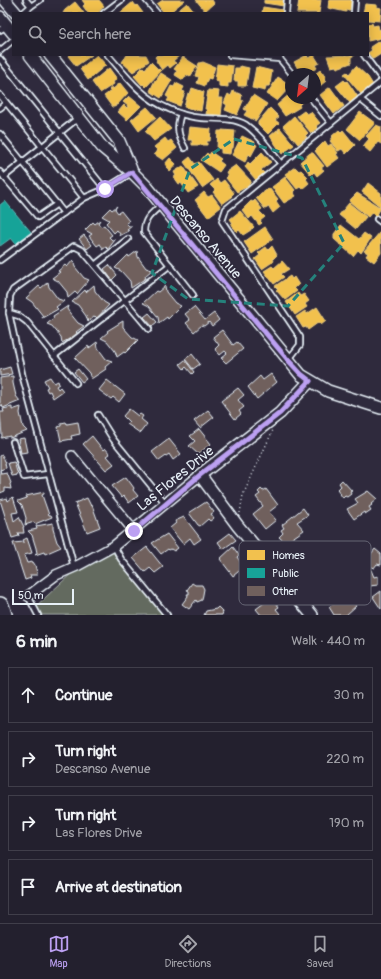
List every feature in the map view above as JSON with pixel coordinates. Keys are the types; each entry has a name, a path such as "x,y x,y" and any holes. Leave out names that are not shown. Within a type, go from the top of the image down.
{"highway":[{"path":"0,606 3,615"}],"street":[{"path":"5,0 15,12"},
{"path":"0,17 7,30"},
{"name":"Descanso Avenue","path":"31,56 102,147 132,172 301,374 328,391 381,408"},
{"path":"51,56 119,141 132,172"},
{"name":"Las Flores Drive","path":"28,596 56,575 114,546 134,531 200,475 280,413 310,381"},
{"path":"72,456 134,531"},
{"path":"200,475 250,541"},
{"path":"304,605 312,615"}],"lane":[{"path":"26,0 31,6"},
{"path":"24,12 40,0"},
{"path":"105,12 121,0"},
{"path":"146,0 156,12"},
{"path":"286,12 287,0"},
{"path":"354,12 355,0"},
{"path":"0,51 12,41"},
{"path":"109,56 137,89 147,98 181,114 199,118 232,120 245,125 258,135 281,164"},
{"path":"255,56 280,57 288,68"},
{"path":"365,56 381,78"},
{"path":"0,59 105,189"},
{"path":"288,360 300,345 300,337 222,221 226,209 381,82"},
{"path":"0,95 84,198"},
{"path":"360,99 381,116"},
{"path":"0,108 6,103"},
{"path":"316,104 331,123"},
{"path":"181,114 177,123 179,138 185,148"},
{"path":"4,177 22,161 79,118"},
{"path":"0,134 64,213"},
{"path":"0,172 38,217 57,204"},
{"path":"0,260 84,198 105,189 132,172"},
{"path":"160,206 147,218 144,223 144,232 193,295"},
{"path":"95,265 128,239"},
{"path":"74,567 23,378 9,313 9,302 13,290 74,246 82,250 150,329"},
{"path":"54,356 170,265"},
{"path":"9,313 19,316 27,322 76,383"},
{"path":"98,415 113,439 166,504"},
{"path":"13,442 24,477 48,474"},
{"path":"114,546 121,559 167,615"},
{"path":"28,596 38,615"}],"path":[{"path":"238,526 243,495 280,413"}],"highlighted area":[{"path":"234,139 302,158 344,243 288,306 188,299 152,273 190,169"}],"green space":[{"path":"114,540 121,559 167,615 38,615 34,608 87,559"}],"building: Homes":[{"path":"82,0 99,0 104,6 99,12 87,12 83,6 85,4"},
{"path":"163,0 185,0 170,12 163,12 157,4"},
{"path":"196,0 212,0 214,3 205,11"},
{"path":"264,0 284,0 284,6 264,3"},
{"path":"299,0 321,0 319,12 297,12"},
{"path":"329,0 351,0 350,10 346,10 346,12 328,8"},
{"path":"75,2 83,12 64,12"},
{"path":"133,2 142,12 121,12"},
{"path":"187,3 194,12 176,12"},
{"path":"365,4 377,5 377,7 381,8 380,21 369,20 369,12 363,12"},
{"path":"263,7 283,10 282,12 262,12"},
{"path":"372,23 373,26 378,25 379,30 381,29 381,38 369,41 369,24"},
{"path":"379,41 381,42 381,54 373,59 369,54 372,50 370,47"},
{"path":"68,56 91,56 76,66"},
{"path":"96,56 98,56 106,65 88,80 80,69"},
{"path":"126,56 146,56 149,61 133,72 122,62"},
{"path":"179,56 173,61 176,63 170,68 168,65 162,70 155,57"},
{"path":"305,56 307,56 308,58 315,56 319,63 315,65 317,68 298,68 294,62"},
{"path":"327,56 353,56 351,57 351,63 337,68 336,66 331,67"},
{"path":"183,57 197,66 190,77 187,75 183,80 175,75 177,71 174,69"},
{"path":"151,62 158,69 157,71 159,69 161,71 146,87 143,84 142,85 134,76 143,67 145,69"},
{"path":"203,62 215,67 211,79 208,78 205,86 197,83 199,77 195,76 199,63"},
{"path":"217,64 233,66 231,83 228,83 228,87 219,86 219,82 215,81"},
{"path":"240,66 249,68 246,86 238,86 238,81 234,81 235,68 240,68"},
{"path":"356,66 368,77 373,85 361,94 344,74 347,72 349,74"},
{"path":"256,67 272,71 270,84 269,86 266,86 265,91 252,88"},
{"path":"109,68 117,79 113,82 114,84 100,93 92,82"},
{"path":"321,71 326,77 324,79 326,81 321,85"},
{"path":"161,73 172,80 161,98 150,91 155,80 156,81"},
{"path":"278,77 285,81 285,92 277,101 267,94"},
{"path":"344,80 346,82 347,81 358,97 350,103 336,86"},
{"path":"120,83 128,93 117,105 115,104 116,106 112,107 104,96 111,91 109,89 112,87 113,89"},
{"path":"176,83 184,87 182,91 185,92 180,106 167,101 169,98 166,96 171,86 174,87"},
{"path":"330,87 344,106 334,114 321,94"},
{"path":"192,88 204,92 201,111 184,107 188,93 190,94"},
{"path":"208,90 219,91 218,98 223,98 221,115 206,114 207,109 205,109"},
{"path":"233,91 242,95 241,100 243,101 237,115 225,110 227,105 224,103 228,94 231,96"},
{"path":"253,95 267,104 256,121 244,115 247,111 244,109"},
{"path":"129,96 141,106 127,120 118,112 124,105 127,108 128,106 123,102"},
{"path":"285,98 285,104 300,104 300,107 285,116 277,105"},
{"path":"147,107 156,117 139,131 131,120"},
{"path":"270,108 279,117 275,120 279,123 268,134 258,124 258,122"},
{"path":"304,111 307,114 311,112 320,123 316,126 318,128 311,133 297,116"},
{"path":"360,112 375,123 360,140 347,129"},
{"path":"294,116 308,133 305,136 307,137 298,144 283,126"},
{"path":"160,117 171,129 154,141 145,131"},
{"path":"376,125 381,127 381,144 378,142 370,152 363,146 369,139 366,136"},
{"path":"190,127 211,129 210,141 207,141 207,145 192,145 192,140 188,140"},
{"path":"280,128 294,145 282,154 270,136 277,130 279,133 278,129"},
{"path":"339,130 341,132 343,130 355,145 346,154 342,149 338,151 330,141 333,137 332,136"},
{"path":"218,131 235,131 233,148 231,148 230,154 221,153 221,149 217,148"},
{"path":"242,136 255,142 254,144 257,145 251,156 249,154 245,162 232,155"},
{"path":"165,138 168,142 171,140 177,148 163,160 154,154 158,151 154,147"},
{"path":"325,141 328,146 331,144 338,153 336,154 339,158 327,167 315,151"},
{"path":"211,152 221,159 219,161 224,165 219,172 201,160 207,153 209,155"},
{"path":"262,152 271,162 261,170 264,173 256,180 245,167 248,162 250,164"},
{"path":"310,153 313,153 324,166 321,168 324,170 317,176 314,172 311,175 300,162"},
{"path":"190,157 195,164 199,162 213,180 202,188 184,162"},
{"path":"170,158 176,164 170,171 165,164"},
{"path":"236,165 251,181 248,186 237,192 226,178 228,176 226,172"},
{"path":"183,166 198,187 188,193 181,183 179,184 174,177 176,176 174,172"},
{"path":"295,167 299,171 301,170 308,177 306,179 309,183 302,189 300,187 297,189 285,174"},
{"path":"285,177 295,190 293,192 296,196 284,203 272,187"},
{"path":"217,179 220,183 224,180 234,193 231,196 232,197 222,204 213,192 215,190 210,185"},
{"path":"368,183 381,193 381,207 362,192"},
{"path":"269,188 278,199 276,201 280,207 273,213 269,207 265,209 256,198"},
{"path":"204,192 208,197 212,195 221,207 208,217 195,200"},
{"path":"357,193 381,208 376,216 372,212 368,217 349,201"},
{"path":"255,200 262,209 259,211 265,217 260,221 262,223 259,225 252,216 249,219 242,210 251,201 253,202"},
{"path":"349,203 366,217 356,229 339,215"},
{"path":"240,211 254,227 252,229 250,228 251,230 243,235 239,230 237,232 231,224 233,223 230,219"},
{"path":"341,225 359,239 364,233 371,238 361,253 358,250 353,256 334,239 334,234"},
{"path":"265,227 273,239 252,254 244,242"},
{"path":"380,232 381,253 374,262 366,256 368,253 364,251"},
{"path":"272,246 277,255 273,259 274,261 262,269 255,259 260,255 258,253 266,247 268,250"},
{"path":"282,261 289,269 281,274 284,277 274,284 264,271 272,266 274,268"},
{"path":"290,276 292,279 294,277 299,285 294,288 297,291 285,300 276,290 278,289 275,286"},
{"path":"298,293 300,296 304,294 309,301 305,304 307,307 295,315 286,302"},
{"path":"317,307 326,321 321,325 319,322 308,330 306,327 303,328 296,317 305,311 307,314"}],"building: Public":[{"path":"5,201 31,232 16,244 11,238 0,246 0,205"}],"building: Other":[{"path":"117,206 115,209 118,213 121,211 129,221 126,223 129,226 132,226 127,230 129,231 119,236 120,234 117,230 114,233 106,223 109,220 102,216 110,208 112,210"},
{"path":"100,220 98,223 101,227 104,225 112,235 109,237 112,240 115,240 108,249 106,247 102,250 103,248 100,244 97,246 89,236 92,234 85,230 93,222 95,224"},
{"path":"84,235 92,245 87,249 79,239"},
{"path":"137,251 138,257 146,268 152,270 145,276 146,278 131,288 130,281 121,271 115,268 128,255 129,257"},
{"path":"73,260 75,267 84,278 89,280 77,294 75,292 68,298 67,292 58,281 52,278 60,272 58,271 65,265 67,267"},
{"path":"109,265 117,275 112,280 104,269"},
{"path":"48,282 49,287 58,299 64,301 56,307 58,309 42,318 43,316 32,302 26,298 39,286 41,288"},
{"path":"94,285 95,291 104,302 109,305 97,318 95,316 88,322 86,316 78,305 72,302 85,290 86,292"},
{"path":"165,286 166,292 175,303 181,306 168,319 167,317 159,323 158,317 149,306 143,303 156,291 158,292"},
{"path":"68,306 67,309 69,312 78,323 84,326 76,332 78,334 62,343 61,337 52,326 47,324 54,318 53,316"},
{"path":"194,307 205,320 214,313 219,320 212,326 209,322 204,326 202,325 194,332 186,323 190,320 185,314"},
{"path":"149,313 157,322 152,326 144,317"},
{"path":"123,321 123,327 132,337 138,340 125,353 124,352 117,357 115,351 107,341 101,338 108,332 107,331"},
{"path":"222,330 233,345 237,342 243,349 226,363 221,358 227,353 225,351 220,355 215,349 219,345 213,337"},
{"path":"97,342 98,348 106,359 112,361 105,367 106,369 91,379 89,373 75,358 88,346 89,348"},
{"path":"192,354 200,364 193,369 185,359"},
{"path":"185,360 194,372 192,374 186,367 184,369 180,364"},
{"path":"10,367 12,374 0,376 0,370"},
{"path":"78,369 86,379 82,382 74,372"},
{"path":"271,374 277,382 257,399 248,387 260,376 263,380"},
{"path":"13,376 16,396 20,401 3,408 2,405 0,406 0,378"},
{"path":"50,377 54,383 58,381 59,384 56,386 58,389 60,387 63,391 53,398 50,391 48,392 46,388 48,387 44,380"},
{"path":"107,380 125,394 119,402 113,397 111,399 99,390"},
{"path":"238,388 244,395 238,400 244,407 239,411 241,414 235,419 221,401"},
{"path":"12,407 12,410 21,407 20,413 23,427 27,431 10,438 10,436 1,438 0,412 4,412 3,409"},
{"path":"129,409 138,416 140,414 143,416 141,419 147,424 140,433 127,424 129,422 123,416"},
{"path":"208,410 214,417 200,428 194,421"},
{"path":"66,422 67,424 78,422 80,434 71,436 72,439 61,441 58,427 61,426 61,423"},
{"path":"199,429 211,444 198,454 189,446 195,441 190,436"},
{"path":"92,436 103,450 105,448 110,454 107,456 114,464 106,470 83,444"},
{"path":"24,438 27,452 21,453 18,439"},
{"path":"169,439 181,454 173,460 169,454 159,461 152,452"},
{"path":"2,455 6,463 6,468 0,470 0,456"},
{"path":"14,462 18,475 12,476 8,463"},
{"path":"0,470 1,474 7,473 11,483 11,489 5,488 5,491 0,493"},
{"path":"126,477 138,496 129,503 124,496 122,498 112,486"},
{"path":"342,480 352,491 350,492 351,494 343,498 337,490 341,486 339,483"},
{"path":"261,489 263,491 266,489 278,505 269,512 276,520 265,529 253,514 263,506 256,497 260,494 258,492"},
{"path":"368,491 377,499 369,507 371,510 365,514 364,512 354,519 347,509 358,503 355,499"},
{"path":"44,492 42,495 49,515 52,517 35,524 34,522 25,525 26,518 22,505 18,501 27,498 26,496"},
{"path":"13,497 18,512 12,513 14,521 19,517 24,527 24,533 18,533 19,536 12,538 0,500 7,498 8,501"},
{"path":"87,498 91,506 92,505 100,527 87,532 75,503"},
{"path":"206,502 214,512 211,514 214,518 210,521 208,519 200,526 189,513"},
{"path":"303,508 308,515 297,522 304,530 291,539 292,541 284,541 279,537 283,533 281,530 284,528 282,525"},
{"path":"184,517 201,539 194,544 190,538 183,544 170,528 176,523 175,521"},
{"path":"53,523 53,529 57,542 61,547 45,554 44,552 35,555 37,553 36,548 32,535 28,531 37,529 36,526"},
{"path":"230,533 236,540 223,549 218,542"},
{"path":"167,534 178,548 174,551 168,549 161,554 152,543"},
{"path":"27,538 32,553 24,555 27,563 33,562 35,565 37,575 30,575 31,578 25,580 13,543 24,542 23,540"},
{"path":"147,547 163,567 155,573 150,568 145,572 133,558"},
{"path":"233,547 239,555 237,557 239,560 239,571 233,576 220,559"},
{"path":"375,549 381,554 381,565 377,564 374,568 371,567 371,554"},
{"path":"371,570 374,577 378,576 378,585 371,586"},
{"path":"192,583 195,585 202,585 204,589 202,600 197,602 196,600 189,609 182,604 188,596 187,594 189,594 189,591 187,590"},
{"path":"381,591 381,609 373,597"},
{"path":"261,605 278,605 279,607 276,609 281,615 261,615 256,609"},
{"path":"332,605 356,606 346,615 334,615 329,607"},
{"path":"218,607 223,612 222,615 204,615 206,611 216,609"}],"route":[{"path":"105,189 132,172 147,187 160,206 288,360 310,381 293,401 280,413 254,435 200,475 134,531"}]}
